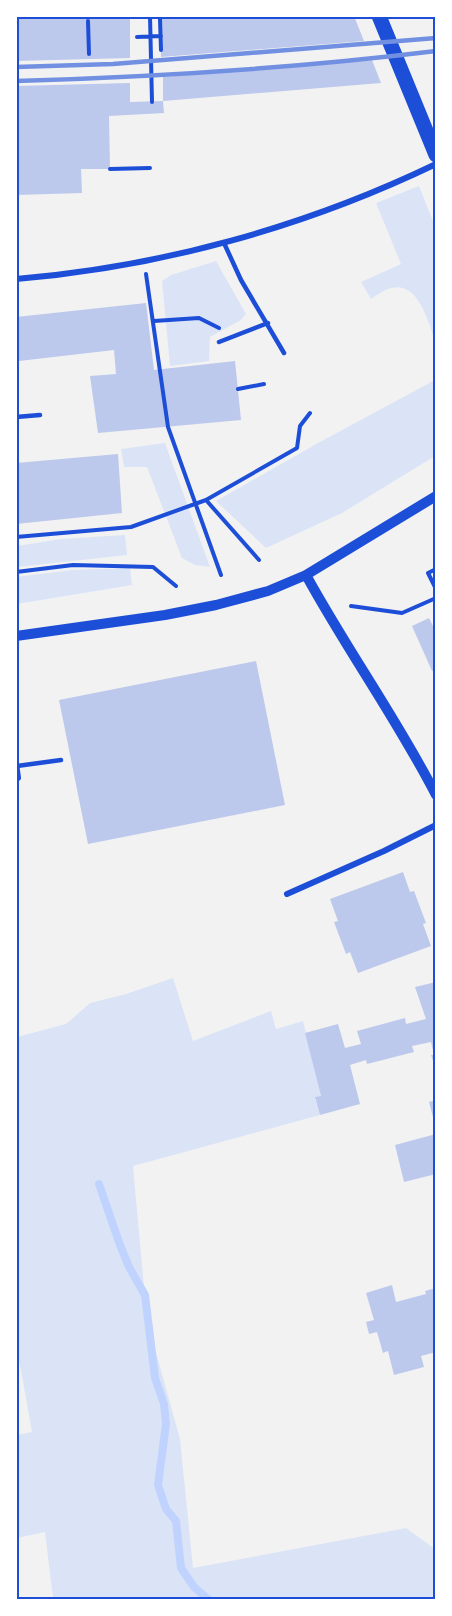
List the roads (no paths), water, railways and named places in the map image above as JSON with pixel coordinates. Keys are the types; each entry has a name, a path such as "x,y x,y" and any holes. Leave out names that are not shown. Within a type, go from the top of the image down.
{"main road":[{"path":"379,16 435,155"}],"street":[{"path":"16,279 144,262 224,243 317,213 435,164"},
{"path":"16,636 165,615 216,605 268,591 306,575 435,496"},
{"path":"306,575 435,795"},
{"path":"16,778 18,778 17,765"},
{"path":"287,894 384,851 435,825"}],"lane":[{"path":"224,243 241,280 284,353"},
{"path":"219,342 268,323"},
{"path":"16,417 40,415"},
{"path":"17,765 61,760"}],"waterway":[{"path":"99,1184 129,1267 145,1295 155,1378 164,1404 166,1424 158,1485 166,1509 176,1521 181,1568 194,1587 209,1600"}],"railway":[{"path":"16,17 28,16"},
{"path":"16,67 113,64 436,38"},
{"path":"16,81 226,71 436,51"}]}
